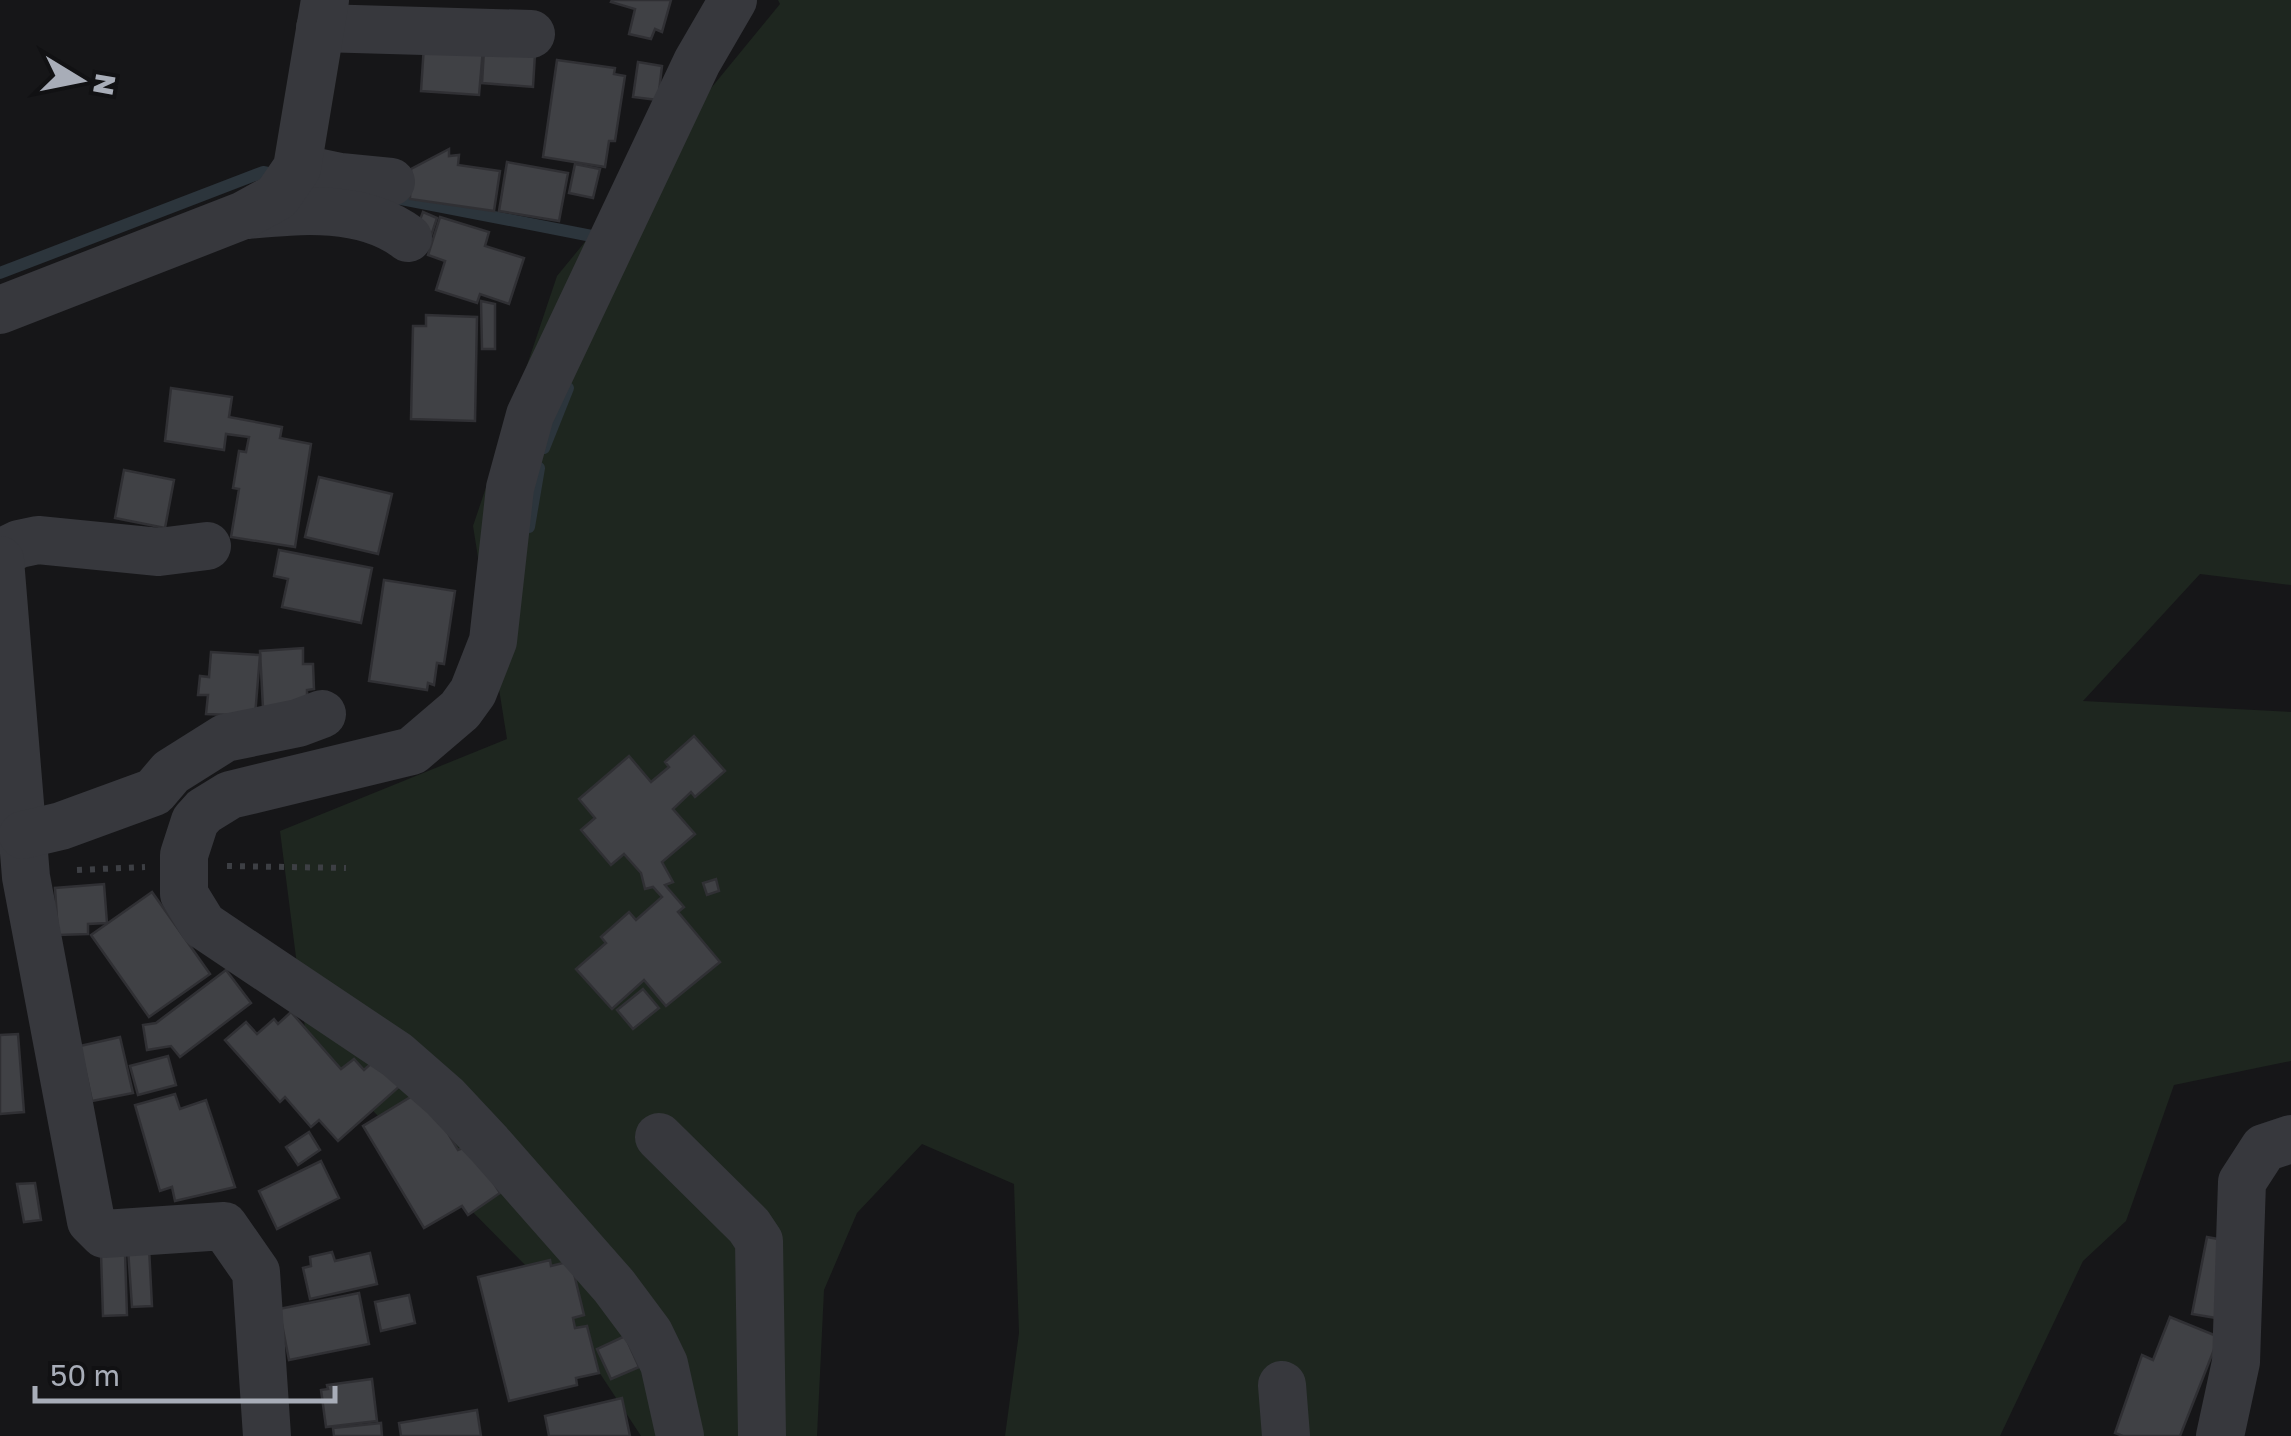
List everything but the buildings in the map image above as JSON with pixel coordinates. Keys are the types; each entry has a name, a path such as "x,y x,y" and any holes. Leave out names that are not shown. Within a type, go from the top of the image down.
{"street":[{"path":"680,1436 664,1364 649,1334 614,1286 446,1097 397,1055 203,925 184,894 184,854 195,821 230,796 412,751 460,710 473,692 492,641 510,488 530,415 697,62 732,0"},
{"path":"0,310 244,215 277,197 296,168 322,14 531,34"},
{"path":"296,168 391,182"},
{"path":"244,215 312,209 395,228 408,238"},
{"path":"207,546 158,552 38,540 19,544 0,557 16,863 91,1222 104,1234 224,1226 256,1272 267,1436"},
{"path":"16,863 79,820 154,792 170,772 225,738 322,714"},
{"path":"660,1138 749,1226 759,1241 762,1436"},
{"path":"2220,1436 2236,1362 2242,1182 2264,1148 2291,1138"},
{"path":"1282,1386 1286,1436"}],"shaded area":[{"path":"778,0 2291,0 2291,585 2200,574 2083,701 2291,712 2291,1061 2174,1085 2126,1221 2083,1261 2000,1436 1005,1436 1019,1333 1014,1184 922,1144 857,1213 824,1290 817,1436 641,1436 536,1276 307,1044 280,831 507,739 473,526 557,276 780,4"}],"waterway":[{"path":"0,273 263,172 278,175"},
{"path":"391,197 602,238"},
{"path":"544,448 568,388"},
{"path":"529,527 539,468"}]}
